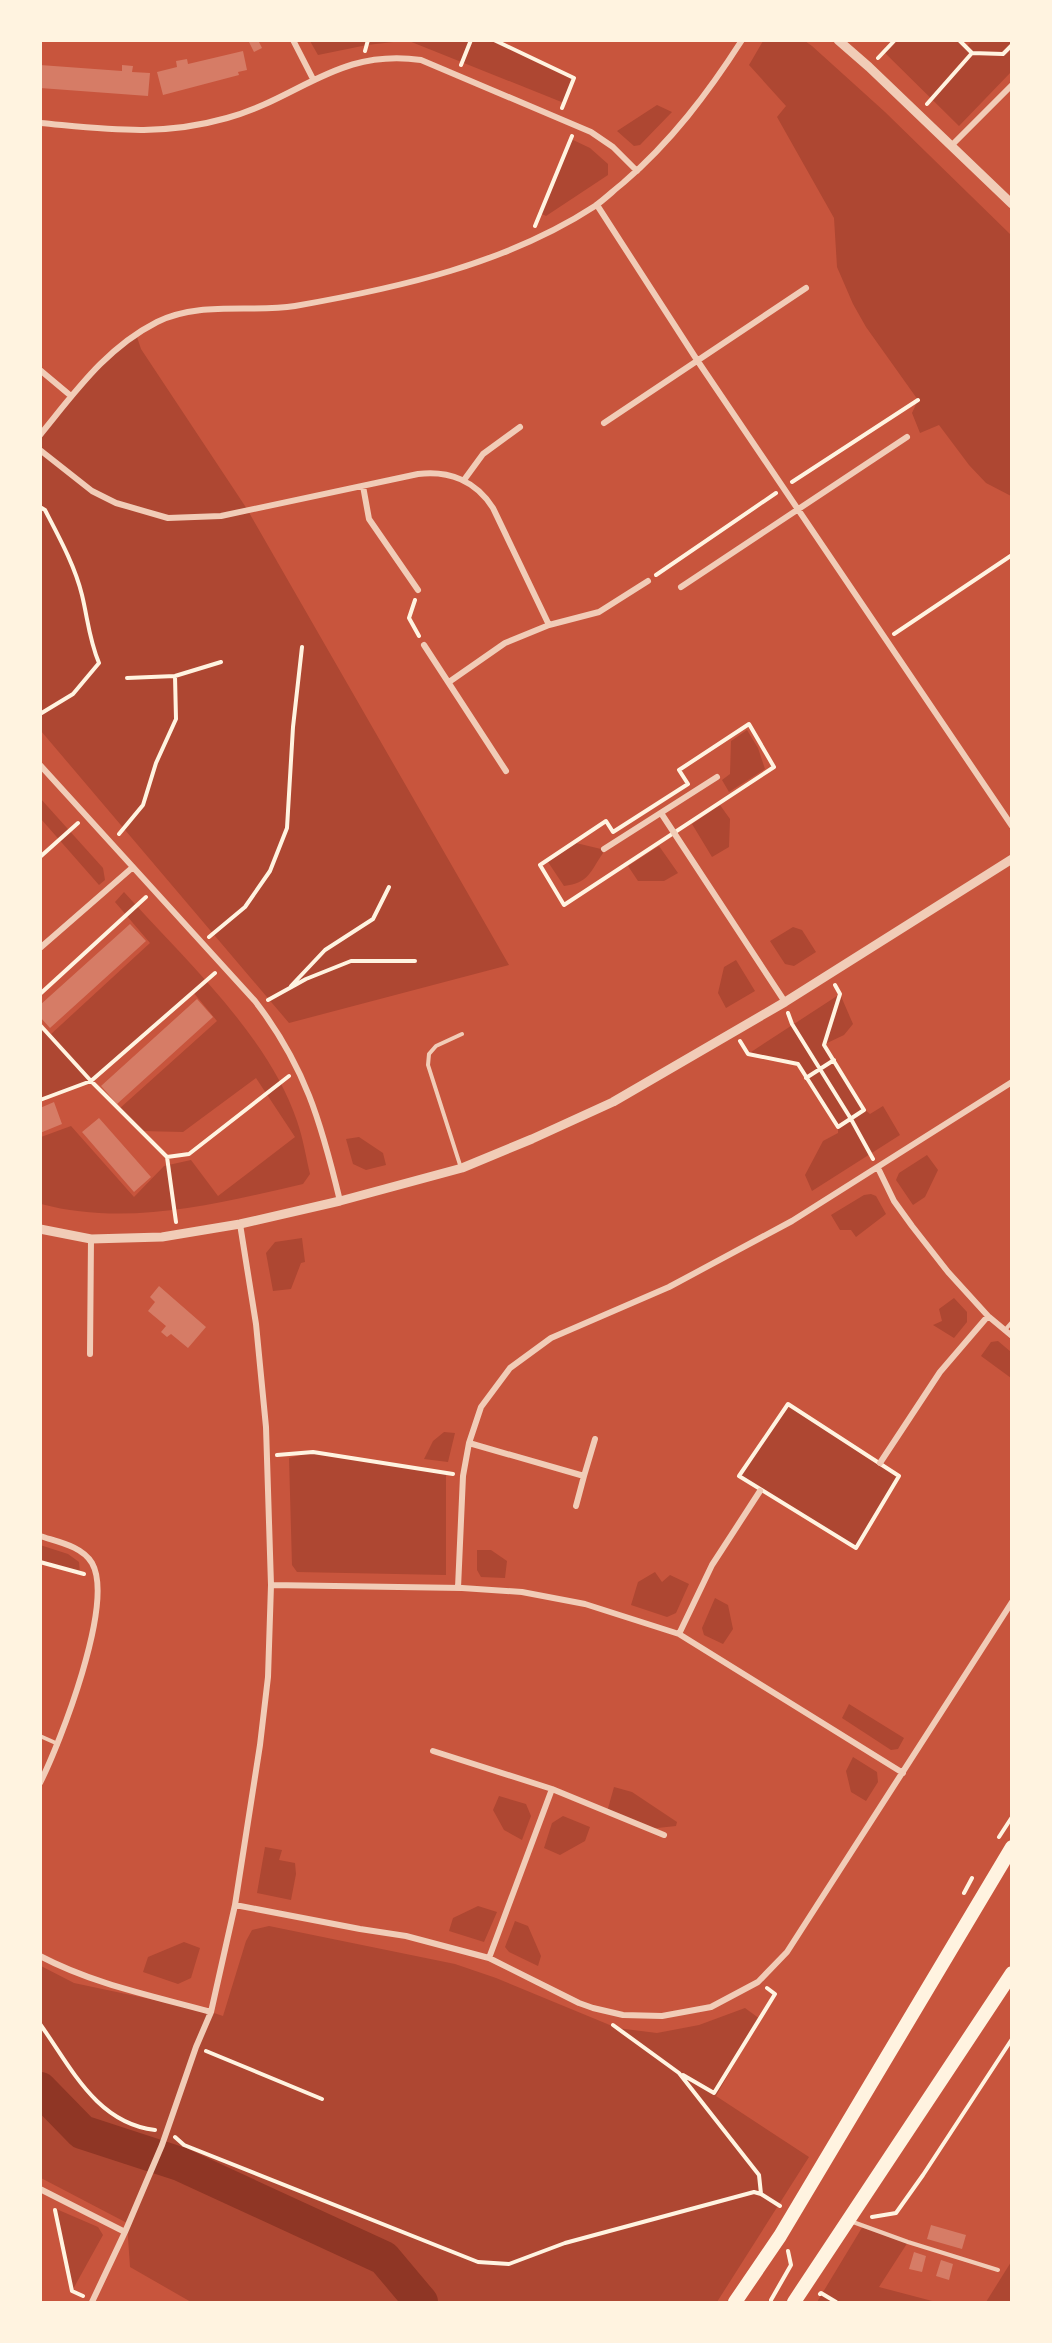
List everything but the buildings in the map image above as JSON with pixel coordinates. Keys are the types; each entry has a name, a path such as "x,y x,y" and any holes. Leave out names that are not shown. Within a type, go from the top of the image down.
{"highway":[{"path":"735,2302 780,2236 1011,1846"},
{"path":"794,2302 1011,1973"}],"street":[{"path":"293,40 313,79"},
{"path":"40,435 71,396 113,350 159,321 183,312 280,308 318,302 450,271 498,255 554,230 597,205 671,138 698,104 742,40"},
{"path":"838,40 1011,204"},
{"path":"40,123 137,131 191,127 264,106 344,65 389,57 421,60 576,125 613,147 637,171"},
{"path":"951,146 1011,85"},
{"path":"597,205 697,360 1011,826"},
{"path":"603,423 806,288"},
{"path":"40,370 71,396"},
{"path":"464,480 483,454 520,427"},
{"path":"681,587 907,437"},
{"path":"40,450 92,491 116,503 168,518 221,516 434,472 464,480 487,498 493,508 549,625"},
{"path":"363,486 369,519 418,590"},
{"path":"449,682 505,643 549,625 599,612 648,581"},
{"path":"424,645 506,771"},
{"path":"40,765 255,1001 276,1028 298,1069 321,1122 340,1201"},
{"path":"604,849 717,777"},
{"path":"661,813 785,1002"},
{"path":"40,1229 91,1239 140,1240 240,1224 340,1201 462,1168 613,1102 785,1002 1011,859"},
{"path":"40,948 133,867"},
{"path":"458,1588 463,1476 468,1443 481,1407 510,1368 551,1338 630,1305 706,1268 792,1221 1011,1082"},
{"path":"878,1168 894,1202 948,1272 988,1316 1011,1336"},
{"path":"92,2302 162,2145 196,2047 211,2012 235,1905 268,1677 272,1585 266,1427 256,1324 240,1224"},
{"path":"90,1354 91,1239"},
{"path":"880,1463 940,1372 988,1316"},
{"path":"576,1506 595,1439"},
{"path":"468,1443 584,1476"},
{"path":"679,1634 712,1565 760,1491"},
{"path":"40,1536 66,1544 85,1554 92,1563 96,1578 95,1616 81,1682 59,1744 40,1783"},
{"path":"272,1585 458,1588 522,1592 585,1604 679,1634 903,1773"},
{"path":"235,1905 406,1936 489,1958 528,1979 593,2008 623,2015 663,2016 711,2007 758,1982 787,1952 1011,1602"},
{"path":"433,1751 552,1789 664,1835"},
{"path":"489,1958 552,1789"},
{"path":"40,1956 103,1982 211,2012"},
{"path":"40,2189 125,2232"}],"lane":[{"path":"462,1034 436,1046 429,1053 428,1065 462,1168"},
{"path":"1004,1330 1011,1322"},
{"path":"40,1736 59,1744"},
{"path":"849,2220 908,2242 998,2270"}],"path":[{"path":"458,75 471,40"},
{"path":"494,40 574,78 558,117"},
{"path":"869,67 895,40"},
{"path":"960,40 972,53 1003,54 1011,45"},
{"path":"918,114 972,53"},
{"path":"529,241 576,125"},
{"path":"648,581 918,400"},
{"path":"40,507 45,510 66,551 82,594 90,641 99,663 73,694 40,714"},
{"path":"886,639 1011,555"},
{"path":"418,590 408,618 424,645"},
{"path":"202,943 244,907 270,871 287,828 293,727 302,647"},
{"path":"127,678 175,676 221,662"},
{"path":"111,844 143,805 156,763 176,719 175,676"},
{"path":"40,857 86,816"},
{"path":"288,989 325,950 373,919 389,887"},
{"path":"40,994 154,890"},
{"path":"261,1004 288,989 351,961 415,961"},
{"path":"40,1100 91,1081 223,966"},
{"path":"734,1032 748,1054 798,1064 838,1127 851,1119 864,1110 824,1045 840,994 828,974"},
{"path":"785,1002 792,1024 851,1119 878,1168"},
{"path":"40,1025 91,1081 167,1157 178,1234"},
{"path":"806,1078 834,1060"},
{"path":"167,1157 189,1154 298,1069"},
{"path":"788,1404 899,1476 856,1548 760,1491 739,1476 788,1404"},
{"path":"267,1455 313,1452 463,1476"},
{"path":"40,1562 96,1578"},
{"path":"593,2008 628,2038 679,2073 714,2093 775,1994 758,1982"},
{"path":"40,2024 76,2079 109,2113 144,2129 160,2131"},
{"path":"866,2226 872,2217 896,2213 1011,2039"},
{"path":"196,2047 322,2099"},
{"path":"679,2073 759,2175 761,2194"},
{"path":"174,2136 184,2145 478,2262 508,2264 565,2243 754,2192 780,2206"},
{"path":"51,2195 74,2292"},
{"path":"771,2300 791,2265 787,2247"},
{"path":"814,2302 827,2283"},
{"path":"821,2293 836,2302"}],"shaded area":[{"path":"310,41 402,41 367,45 318,55"},
{"path":"409,41 494,41 574,78 564,103"},
{"path":"763,41 805,41 812,46 885,112 1011,235 1011,496 986,483 969,465 939,425 920,433 912,413 918,400 866,327 837,267 834,218 777,117 786,106 749,65"},
{"path":"895,41 959,41 966,47 972,41 1011,41 1011,72 959,126 884,52"},
{"path":"657,105 672,112 640,145 634,146 617,131"},
{"path":"571,139 590,148 608,164 608,175 546,216 540,213"},
{"path":"136,334 141,349 247,509 509,965 289,1023 41,731 40,435 113,350"},
{"path":"747,730 758,748 765,769 729,792 722,780 730,774 731,741"},
{"path":"40,798 103,868 105,880 99,885 41,819"},
{"path":"720,805 730,819 729,847 712,857 692,824"},
{"path":"576,843 601,849 603,853 588,876 579,882 564,886 548,862"},
{"path":"659,846 678,873 664,881 638,881 628,866"},
{"path":"124,892 222,999 266,1059 284,1089 299,1127 310,1174 303,1184 205,1205 139,1213 74,1211 41,1204 41,1137 71,1126 134,1197 164,1166 191,1160 218,1196 295,1137 256,1078 183,1132 141,1131 119,1109 217,1021 193,992 91,1081 41,1100 40,1025 50,1035 150,943 115,902"},
{"path":"793,927 802,930 816,952 794,966 785,964 770,941"},
{"path":"736,960 755,991 726,1008 718,993 724,967"},
{"path":"840,994 853,1024 844,1035 825,1044 864,1109 870,1114 883,1106 900,1135 812,1191 805,1175 823,1141 838,1133 838,1127 798,1065 748,1054"},
{"path":"359,1137 383,1153 386,1165 366,1170 353,1164 346,1139"},
{"path":"927,1155 938,1170 925,1197 913,1205 896,1180 899,1173"},
{"path":"864,1195 876,1196 886,1214 856,1237 851,1230 840,1230 831,1215"},
{"path":"302,1238 305,1262 301,1263 291,1289 273,1291 266,1253 275,1242"},
{"path":"954,1298 967,1312 967,1322 954,1338 933,1325 942,1321 939,1309"},
{"path":"998,1341 1011,1352 1011,1378 981,1356 991,1342"},
{"path":"788,1404 899,1476 856,1548 739,1476"},
{"path":"444,1432 455,1433 448,1462 424,1459 433,1441"},
{"path":"313,1452 446,1473 446,1575 297,1572 292,1565 289,1458"},
{"path":"40,1545 68,1554 79,1562 80,1573 41,1562"},
{"path":"477,1550 491,1550 507,1561 505,1578 481,1577 477,1570"},
{"path":"655,1572 662,1582 670,1575 689,1584 676,1613 667,1617 631,1605 638,1582"},
{"path":"715,1598 728,1605 733,1629 723,1644 704,1635 702,1628"},
{"path":"849,1704 904,1738 898,1749 891,1750 842,1718"},
{"path":"853,1757 877,1772 878,1782 866,1801 851,1792 846,1771"},
{"path":"614,1787 632,1792 677,1822 676,1826 648,1829 607,1812"},
{"path":"499,1796 526,1804 531,1816 522,1840 504,1830 493,1810"},
{"path":"563,1816 590,1827 585,1841 560,1855 544,1848 552,1823"},
{"path":"265,1847 282,1850 279,1860 295,1863 296,1874 291,1900 257,1893"},
{"path":"478,1906 497,1912 484,1942 449,1931 453,1918"},
{"path":"515,1921 528,1926 541,1956 538,1966 509,1952 505,1947"},
{"path":"269,1926 455,1964 496,1978 617,2028 657,2033 699,2025 745,2008 760,2019 716,2096 809,2157 717,2302 191,2302 130,2267 127,2223 41,2178 41,1966 74,1983 223,2016 246,1941 252,1930"},
{"path":"184,1942 200,1948 191,1978 178,1984 143,1972 148,1957"},
{"path":"54,2208 98,2227 103,2235 72,2291"},
{"path":"863,2226 908,2242 879,2287 936,2302 817,2302"},
{"path":"1011,2262 1011,2302 986,2302"}],"waterway":[{"path":"40,2089 82,2132 180,2164 384,2258 421,2302"}]}
